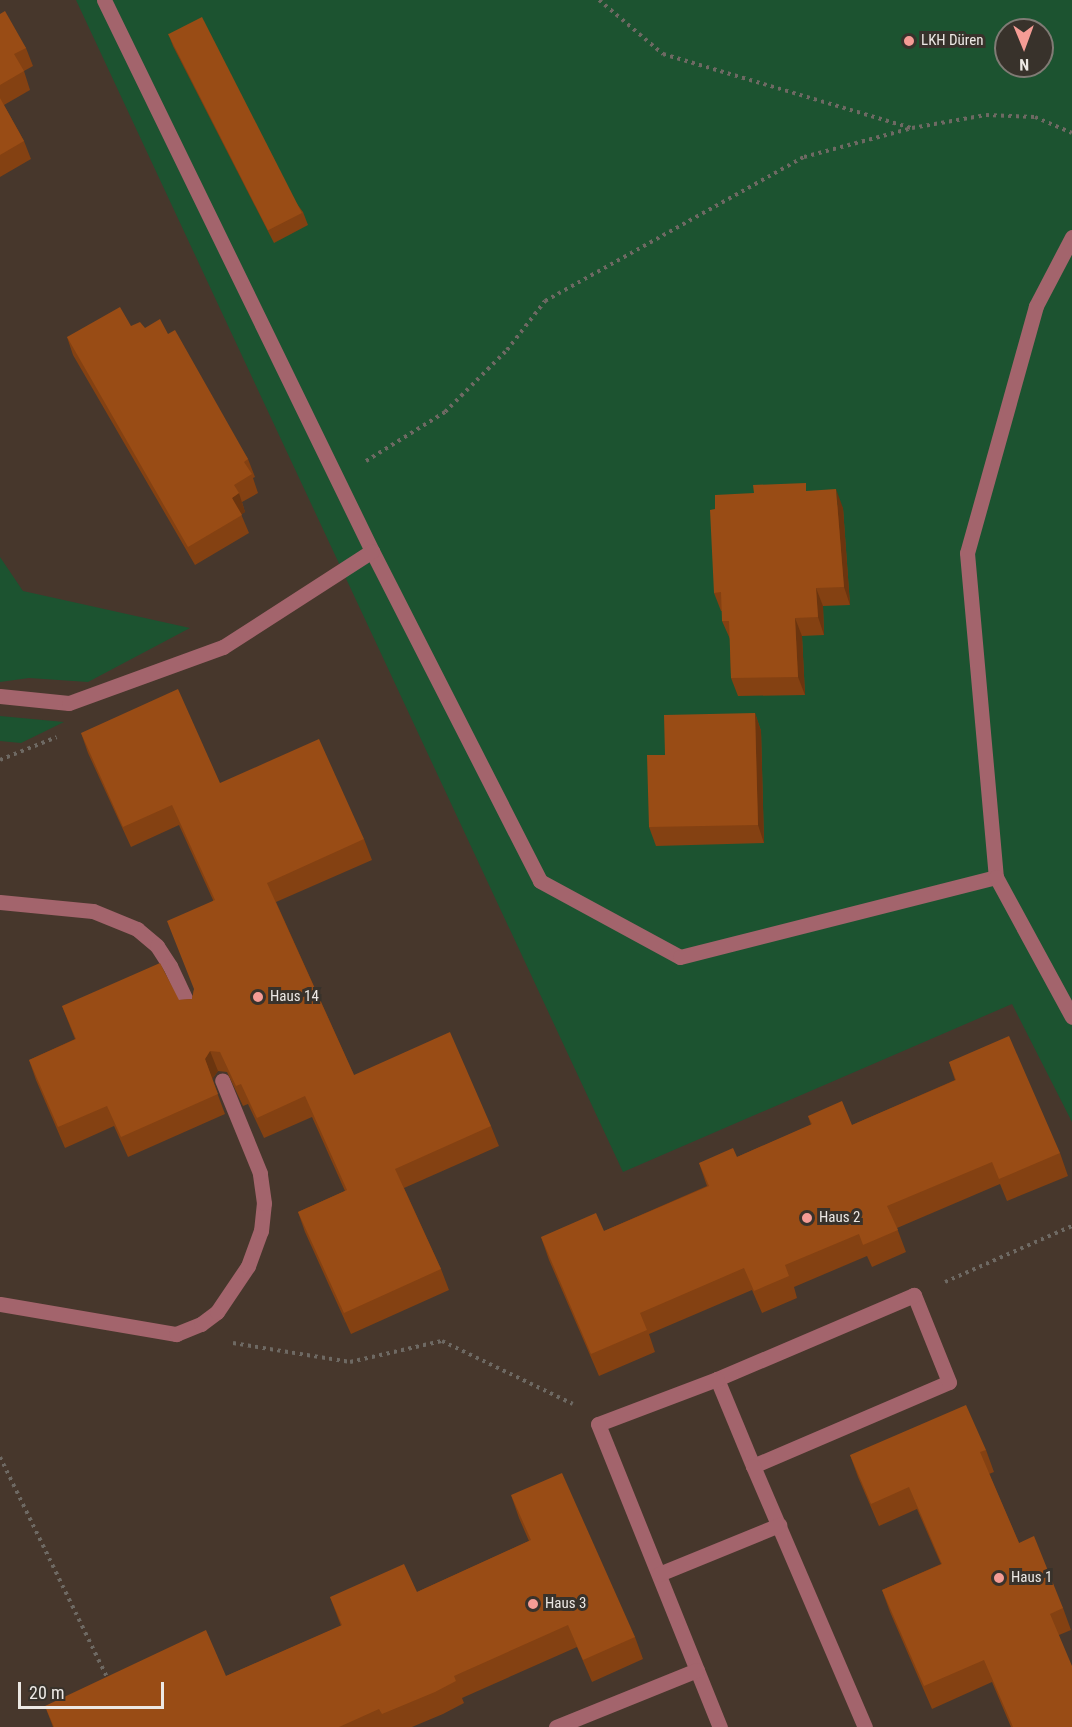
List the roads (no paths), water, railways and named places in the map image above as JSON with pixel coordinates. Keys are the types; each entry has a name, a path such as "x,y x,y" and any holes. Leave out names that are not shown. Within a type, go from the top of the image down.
{"lane":[{"path":"104,0 372,551 540,881 680,957 996,877"},
{"path":"1072,237 1036,306 967,553 996,877 1072,1017"},
{"path":"0,696 69,703 223,647 372,551"},
{"path":"0,902 93,911 137,929 157,946 170,966 192,1013"},
{"path":"0,1304 176,1334 201,1324 217,1312 248,1266 261,1231 260,1173 222,1080"},
{"path":"720,1727 598,1424 717,1379 914,1295 949,1382 753,1466"},
{"path":"717,1379 865,1727"},
{"path":"659,1574 779,1525"},
{"path":"556,1727 697,1670"}],"place":[{"name":"LKH Düren","path":"909,41"},
{"name":"Haus 14","path":"258,997"},
{"name":"Haus 2","path":"807,1218"},
{"name":"Haus 1","path":"999,1578"},
{"name":"Haus 3","path":"533,1604"}]}
